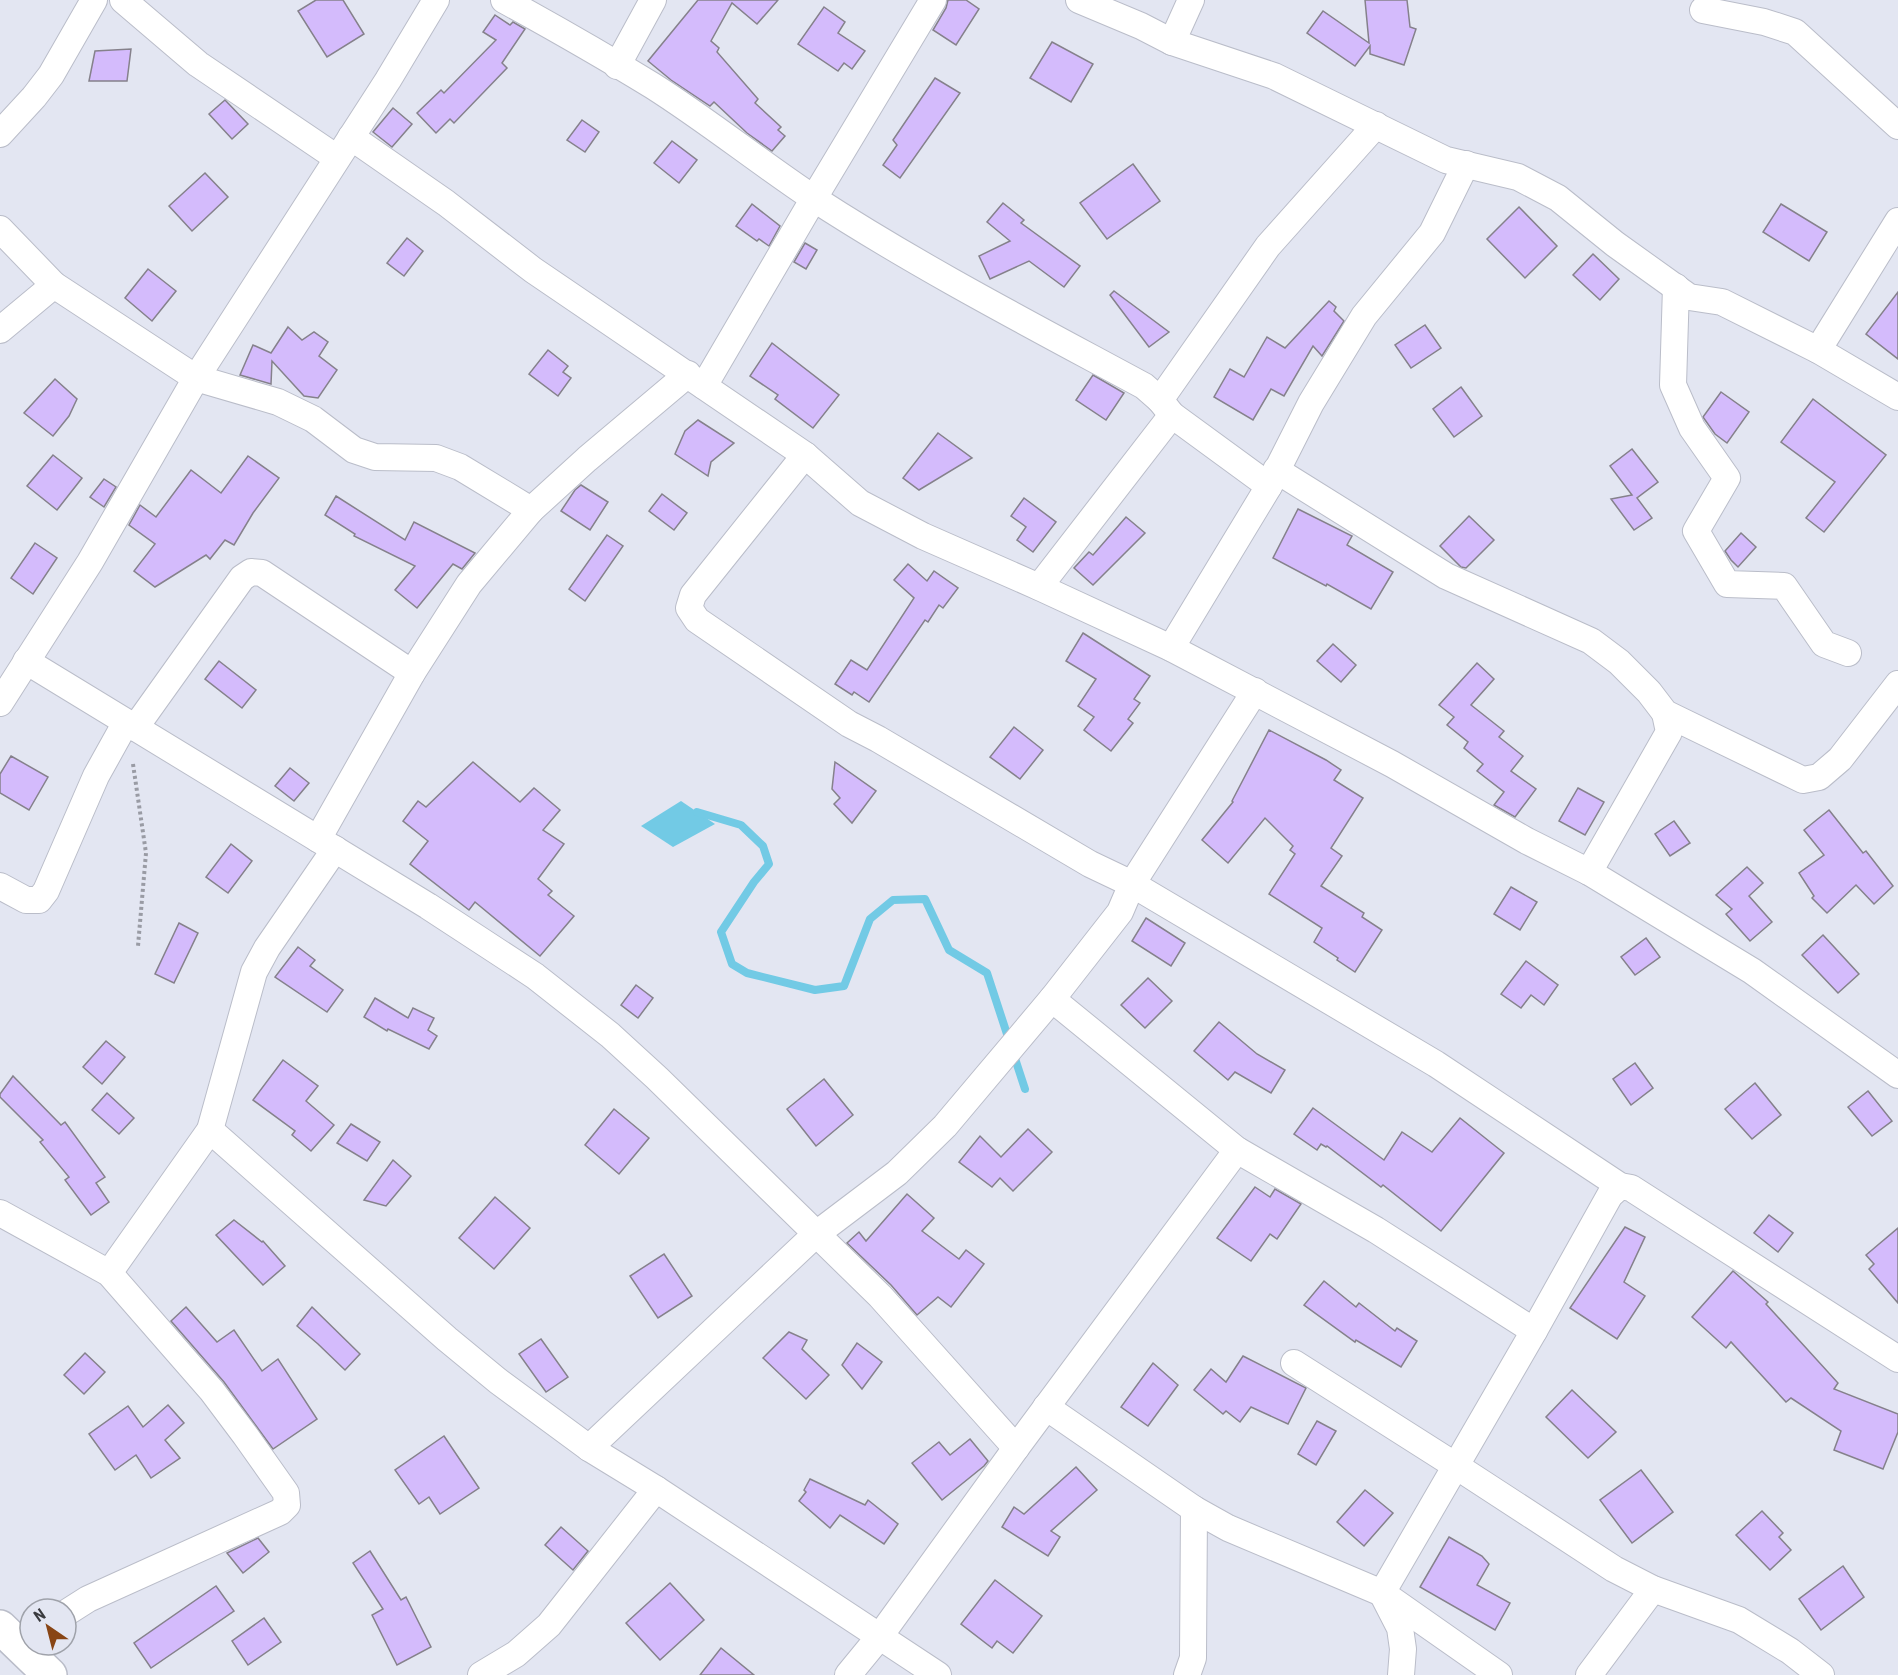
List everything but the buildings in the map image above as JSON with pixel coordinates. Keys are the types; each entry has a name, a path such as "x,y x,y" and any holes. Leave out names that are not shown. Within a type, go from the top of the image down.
{"main road":[{"path":"17,1637 50,1675"}],"street":[{"path":"0,134 51,75 94,0"},
{"path":"123,0 198,64 337,158"},
{"path":"2,696 90,562 196,378 436,0"},
{"path":"504,0 581,42 654,87 814,198 931,270 1144,386 1166,407 1272,478 1446,576 1591,641 1619,662 1649,692 1665,713 1669,732 1589,872"},
{"path":"617,66 653,0"},
{"path":"108,1273 210,1130 254,972 326,844 412,673 469,584 531,510 587,459 696,380 814,198 933,0"},
{"path":"1079,0 1141,26 1172,42 1274,76 1446,160 1518,177 1558,198 1615,244 1689,297 1722,302 1818,350 1898,397"},
{"path":"1172,42 1191,0"},
{"path":"1703,10 1764,22 1795,32 1898,126"},
{"path":"1040,586 1166,407 1268,246 1376,125"},
{"path":"351,137 446,203 533,270 805,455 868,508 923,536 1040,586 1171,648 1392,764 1527,841 1589,872 1752,971 1898,1075"},
{"path":"1171,648 1272,478 1311,403 1364,316 1432,233 1466,164"},
{"path":"1818,350 1898,221"},
{"path":"0,229 54,285 196,378 278,402 313,419 354,450 375,457 436,458 460,467 531,510"},
{"path":"0,330 54,285"},
{"path":"1676,287 1673,385 1692,428 1727,478 1696,531 1727,584 1784,586 1824,644 1848,653"},
{"path":"805,455 693,595 689,608 697,620 849,724 888,744 1090,864 1132,884 1436,1064 1620,1186 1631,1188 1898,1359"},
{"path":"0,886 26,900 39,900 46,891 96,776 130,725 242,578 251,572 262,573 412,673"},
{"path":"26,661 428,906 535,976 610,1035 657,1078 879,1296 1016,1448"},
{"path":"1665,713 1803,780 1819,777 1840,759 1898,684"},
{"path":"589,1448 815,1235 897,1173 945,1126 1052,999 1120,912 1132,884 1255,691"},
{"path":"1052,999 1237,1150 1376,1230 1534,1331"},
{"path":"210,1130 447,1339 498,1381 589,1448 656,1489 938,1675"},
{"path":"848,1675 880,1636 1237,1150"},
{"path":"1382,1593 1610,1195 1620,1186"},
{"path":"0,1213 108,1273 212,1391 286,1493 287,1505 280,1512 78,1605"},
{"path":"1294,1364 1614,1569 1653,1589 1739,1620 1790,1651 1821,1675"},
{"path":"1046,1407 1194,1509 1228,1528 1382,1593 1500,1675"},
{"path":"481,1675 516,1654 549,1625 656,1489"},
{"path":"1187,1675 1193,1658 1194,1509"},
{"path":"1589,1675 1653,1589"},
{"path":"1382,1593 1400,1628 1403,1648 1401,1675"}],"path":[{"path":"130,725 146,853 138,946"}],"water":[{"path":"681,801 715,824 673,847 641,826"}],"waterway":[{"path":"697,812 741,825 763,846 769,864 754,882 721,932 732,964 747,973 815,990 844,986 870,919 893,900 925,899 949,950 987,973 1025,1089"}]}
